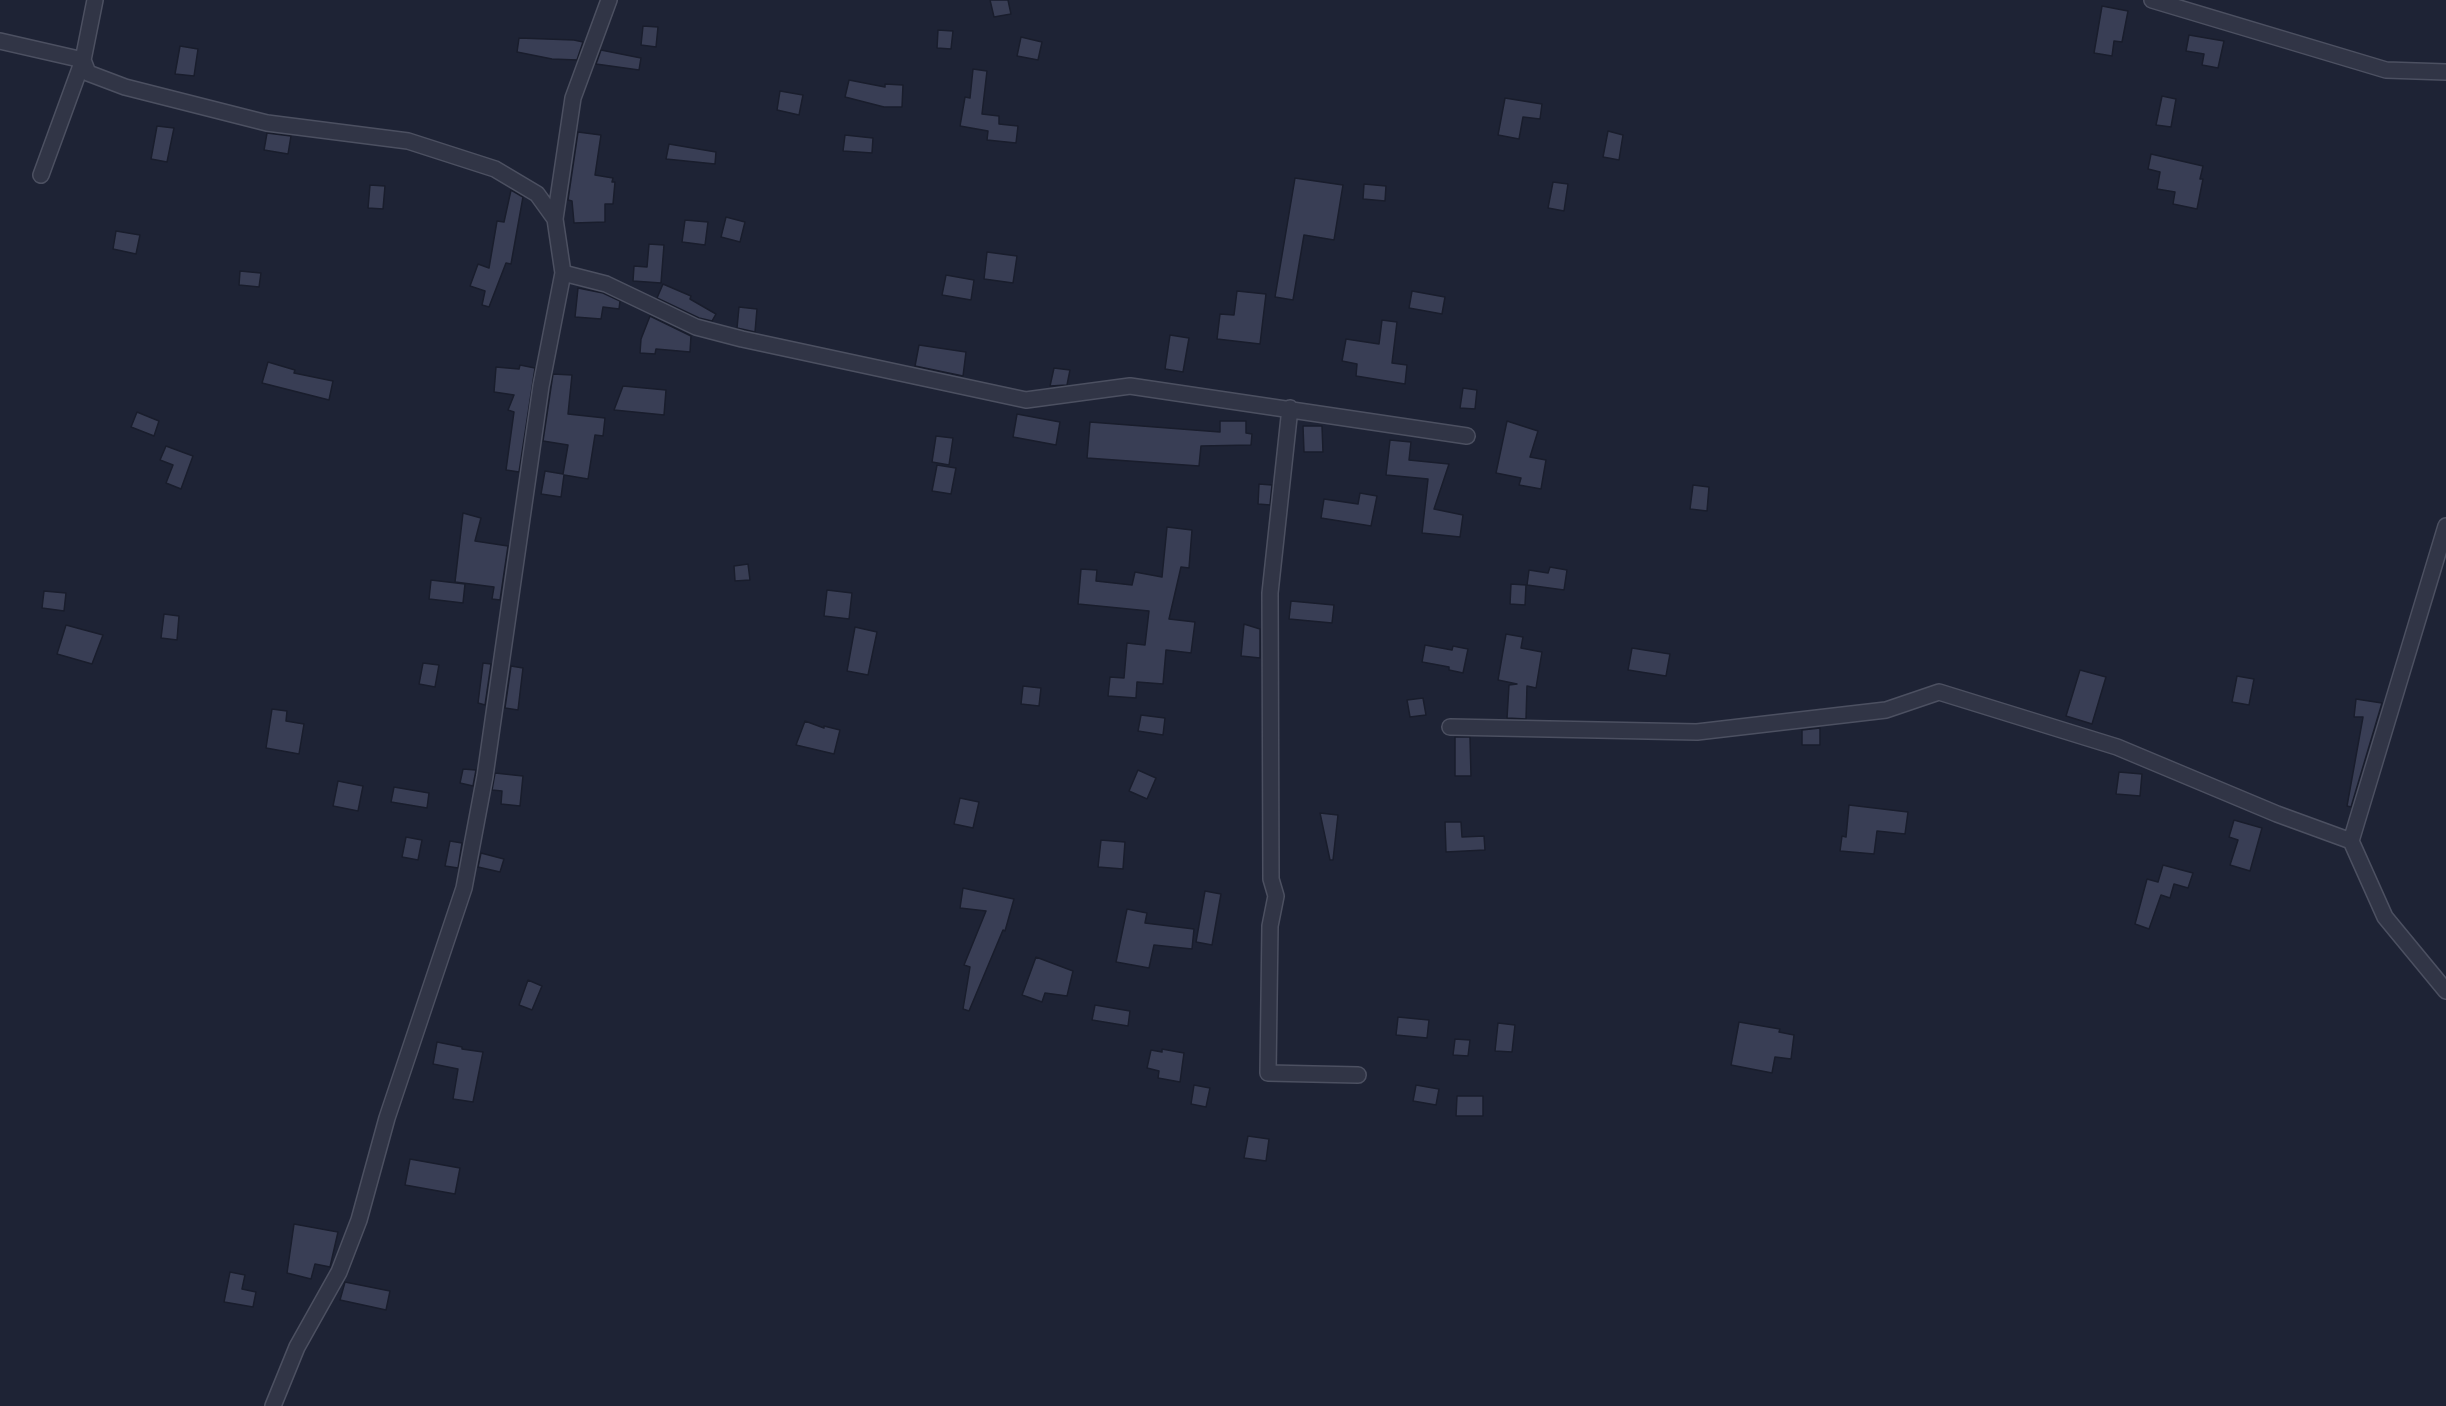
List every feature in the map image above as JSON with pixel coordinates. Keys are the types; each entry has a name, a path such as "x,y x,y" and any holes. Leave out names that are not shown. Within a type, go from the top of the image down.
{"street":[{"path":"41,175 83,60 95,0"},
{"path":"273,1406 297,1347 339,1272 359,1220 387,1118 464,888 485,776 541,386 562,273 555,219 573,98 609,0"},
{"path":"2152,0 2386,70 2446,72"},
{"path":"0,41 83,60"},
{"path":"83,60 88,73 125,87 267,123 408,141 495,169 537,194 555,219"},
{"path":"562,273 606,284 696,327 742,339 1026,399 1130,386 1467,436"},
{"path":"1290,408 1270,593 1270,879 1276,896 1270,926 1268,1073 1358,1075"},
{"path":"2446,526 2351,841 2385,917 2446,991"},
{"path":"1450,727 1697,732 1886,710 1939,692 2117,747 2277,814 2351,841"}],"building":[{"path":"990,0 1008,0 1011,14 994,17"},
{"path":"2102,6 2128,11 2122,42 2114,41 2112,56 2094,53"},
{"path":"643,26 658,27 656,47 641,45"},
{"path":"938,30 953,31 951,49 937,48"},
{"path":"2189,35 2224,41 2218,68 2202,65 2204,54 2186,51"},
{"path":"1021,37 1042,42 1038,60 1017,56"},
{"path":"519,38 583,42 577,60 552,59 517,52"},
{"path":"180,46 198,49 194,76 175,74"},
{"path":"601,50 641,58 639,70 596,64"},
{"path":"973,69 987,71 982,114 999,116 999,124 1018,126 1016,143 987,140 988,131 960,126 965,97 970,98"},
{"path":"849,80 885,87 885,84 903,85 902,107 884,107 845,97"},
{"path":"780,91 803,95 799,115 777,110"},
{"path":"2162,96 2176,99 2171,127 2156,125"},
{"path":"1505,98 1542,104 1540,119 1523,117 1519,139 1498,135"},
{"path":"157,126 174,128 167,162 151,159"},
{"path":"1608,131 1623,135 1619,160 1603,157"},
{"path":"578,132 601,135 595,175 613,178 612,182 615,182 613,204 605,204 605,222 574,223 572,201 568,200"},
{"path":"267,133 291,136 288,154 264,150"},
{"path":"845,135 873,138 872,153 843,151"},
{"path":"669,144 716,152 715,164 666,159"},
{"path":"2151,154 2203,166 2197,209 2173,204 2175,192 2157,189 2160,172 2148,169"},
{"path":"1295,178 1343,185 1334,240 1304,235 1293,300 1275,297"},
{"path":"1553,182 1568,184 1564,211 1548,208"},
{"path":"1364,184 1386,186 1385,201 1363,199"},
{"path":"370,185 385,186 383,209 368,208"},
{"path":"511,190 523,197 511,264 506,263 489,307 482,305 485,291 470,286 478,264 489,268 497,221 504,222"},
{"path":"726,217 745,222 740,242 721,237"},
{"path":"685,220 708,222 705,245 682,242"},
{"path":"116,231 140,235 136,254 113,249"},
{"path":"649,244 664,245 661,283 633,281 634,266 647,267"},
{"path":"987,252 1017,256 1013,283 984,279"},
{"path":"240,271 261,273 259,287 239,285"},
{"path":"946,275 974,280 971,300 942,295"},
{"path":"663,284 691,296 690,299 716,314 712,321 699,318 657,298"},
{"path":"578,288 603,293 620,301 619,309 603,307 601,319 575,317"},
{"path":"1237,291 1266,294 1260,344 1217,339 1220,314 1234,315"},
{"path":"1412,291 1445,297 1442,314 1409,308"},
{"path":"739,307 757,309 755,332 737,328"},
{"path":"650,316 691,336 690,352 656,349 655,354 640,353 641,339"},
{"path":"1382,320 1397,322 1392,363 1407,365 1405,384 1356,376 1357,364 1342,361 1346,339 1379,344"},
{"path":"1170,335 1189,338 1183,372 1165,369"},
{"path":"919,345 966,352 963,376 915,366"},
{"path":"268,362 295,370 294,373 333,381 329,400 262,383"},
{"path":"520,365 535,368 519,472 506,470 514,412 508,410 514,395 494,392 496,367 519,369"},
{"path":"1054,368 1070,370 1067,385 1050,386"},
{"path":"553,374 572,375 568,414 605,418 603,436 595,435 588,479 564,475 561,497 541,494 545,471 563,474 568,445 543,441"},
{"path":"623,386 666,390 664,415 614,410"},
{"path":"1463,388 1477,390 1475,409 1460,408"},
{"path":"137,412 159,421 154,436 131,427"},
{"path":"1017,414 1060,422 1056,445 1013,437"},
{"path":"1220,421 1246,421 1246,433 1252,434 1251,445 1201,446 1199,466 1087,458 1090,422 1220,432"},
{"path":"1507,421 1538,431 1530,457 1546,460 1541,489 1519,485 1521,478 1496,473"},
{"path":"1303,426 1322,426 1323,452 1304,452"},
{"path":"936,436 953,438 949,465 932,462"},
{"path":"1390,440 1411,442 1409,460 1449,464 1434,509 1463,515 1460,537 1422,533 1428,479 1386,475"},
{"path":"166,446 193,456 181,489 166,483 173,465 160,460"},
{"path":"937,465 956,468 951,494 932,491"},
{"path":"1259,484 1272,485 1270,505 1258,504"},
{"path":"1693,485 1709,487 1707,511 1690,509"},
{"path":"1360,493 1377,496 1371,526 1321,518 1324,499 1358,504"},
{"path":"463,513 481,518 475,541 508,546 500,600 492,599 494,587 455,582"},
{"path":"1167,527 1192,530 1189,568 1181,567 1169,619 1195,622 1191,653 1166,650 1163,684 1137,682 1136,698 1108,696 1110,677 1124,678 1127,643 1145,645 1149,611 1078,604 1081,569 1097,570 1096,581 1132,585 1135,572 1162,577"},
{"path":"748,564 750,580 735,581 734,566"},
{"path":"1550,567 1567,570 1564,590 1527,585 1529,570 1548,573"},
{"path":"431,580 465,584 463,603 429,599"},
{"path":"1511,584 1526,585 1525,605 1510,604"},
{"path":"827,590 852,593 849,619 824,616"},
{"path":"44,591 66,593 64,611 42,608"},
{"path":"1291,601 1334,605 1332,623 1289,619"},
{"path":"164,614 179,616 177,640 161,638"},
{"path":"1244,624 1260,629 1260,658 1241,656"},
{"path":"66,625 103,635 92,664 57,654"},
{"path":"855,627 877,632 868,675 847,671"},
{"path":"1506,634 1523,637 1521,648 1542,652 1536,688 1527,686 1526,719 1507,718 1509,685 1517,684 1498,680"},
{"path":"1425,645 1452,650 1453,646 1468,649 1463,673 1449,670 1449,667 1422,662"},
{"path":"1632,648 1670,654 1666,676 1628,670"},
{"path":"423,663 439,665 435,687 419,684"},
{"path":"483,663 491,664 485,705 478,703"},
{"path":"511,666 523,668 518,710 505,708"},
{"path":"2080,670 2106,677 2092,724 2066,716"},
{"path":"2237,676 2254,679 2249,705 2232,702"},
{"path":"1023,686 1041,688 1039,706 1021,704"},
{"path":"1423,698 1426,715 1410,717 1407,700"},
{"path":"2356,699 2382,703 2351,807 2347,806 2363,717 2354,717"},
{"path":"272,709 287,711 286,721 304,724 299,754 266,748"},
{"path":"1141,715 1165,718 1163,735 1138,731"},
{"path":"805,721 824,728 824,726 840,730 834,754 796,745"},
{"path":"1820,728 1820,745 1802,745 1802,730"},
{"path":"1455,737 1470,737 1471,776 1455,776"},
{"path":"463,769 476,770 473,786 460,783"},
{"path":"1138,770 1156,778 1147,799 1129,791"},
{"path":"2119,772 2142,774 2140,796 2116,794"},
{"path":"495,773 523,776 520,806 501,804 502,791 492,790"},
{"path":"338,781 363,786 358,811 333,806"},
{"path":"394,787 429,793 427,808 391,802"},
{"path":"960,798 979,802 973,828 954,824"},
{"path":"1849,805 1908,812 1905,834 1877,831 1874,854 1840,851 1842,836 1846,837"},
{"path":"1320,813 1338,815 1333,860 1330,860"},
{"path":"2234,820 2262,828 2250,871 2230,865 2238,840 2229,837"},
{"path":"1445,822 1461,822 1462,837 1484,836 1485,850 1446,852"},
{"path":"406,837 422,840 418,860 402,857"},
{"path":"1101,840 1125,842 1123,869 1098,867"},
{"path":"450,841 462,843 458,868 445,866"},
{"path":"481,853 504,859 500,872 478,867"},
{"path":"2163,865 2193,873 2188,888 2174,884 2170,898 2161,895 2149,929 2135,924 2147,879 2158,882"},
{"path":"963,888 1014,899 1005,931 1003,930 969,1011 963,1009 970,967 964,965 986,911 960,908"},
{"path":"1205,891 1221,894 1212,945 1196,942"},
{"path":"1127,909 1147,913 1145,923 1194,929 1192,949 1154,945 1149,968 1116,962"},
{"path":"1036,957 1073,971 1067,996 1045,993 1042,1002 1022,995"},
{"path":"528,980 542,986 532,1010 519,1005"},
{"path":"1095,1005 1130,1011 1128,1026 1092,1020"},
{"path":"1398,1017 1429,1020 1427,1038 1396,1035"},
{"path":"1739,1022 1780,1029 1779,1032 1794,1035 1791,1059 1775,1057 1772,1073 1731,1065"},
{"path":"1498,1023 1515,1025 1512,1052 1495,1051"},
{"path":"1455,1039 1470,1040 1468,1056 1453,1055"},
{"path":"437,1042 483,1052 473,1102 453,1099 458,1069 433,1064"},
{"path":"1162,1049 1184,1053 1180,1082 1158,1078 1159,1071 1147,1068 1151,1050 1162,1052"},
{"path":"1194,1085 1210,1088 1206,1107 1191,1104"},
{"path":"1416,1085 1439,1089 1436,1105 1413,1101"},
{"path":"1457,1096 1483,1096 1483,1116 1456,1116"},
{"path":"1248,1136 1269,1139 1266,1161 1244,1158"},
{"path":"410,1159 460,1168 455,1194 405,1185"},
{"path":"294,1224 338,1232 330,1267 315,1264 311,1279 287,1273"},
{"path":"230,1272 245,1275 242,1289 256,1292 253,1307 224,1302"},
{"path":"345,1282 390,1291 386,1310 340,1300"}]}
